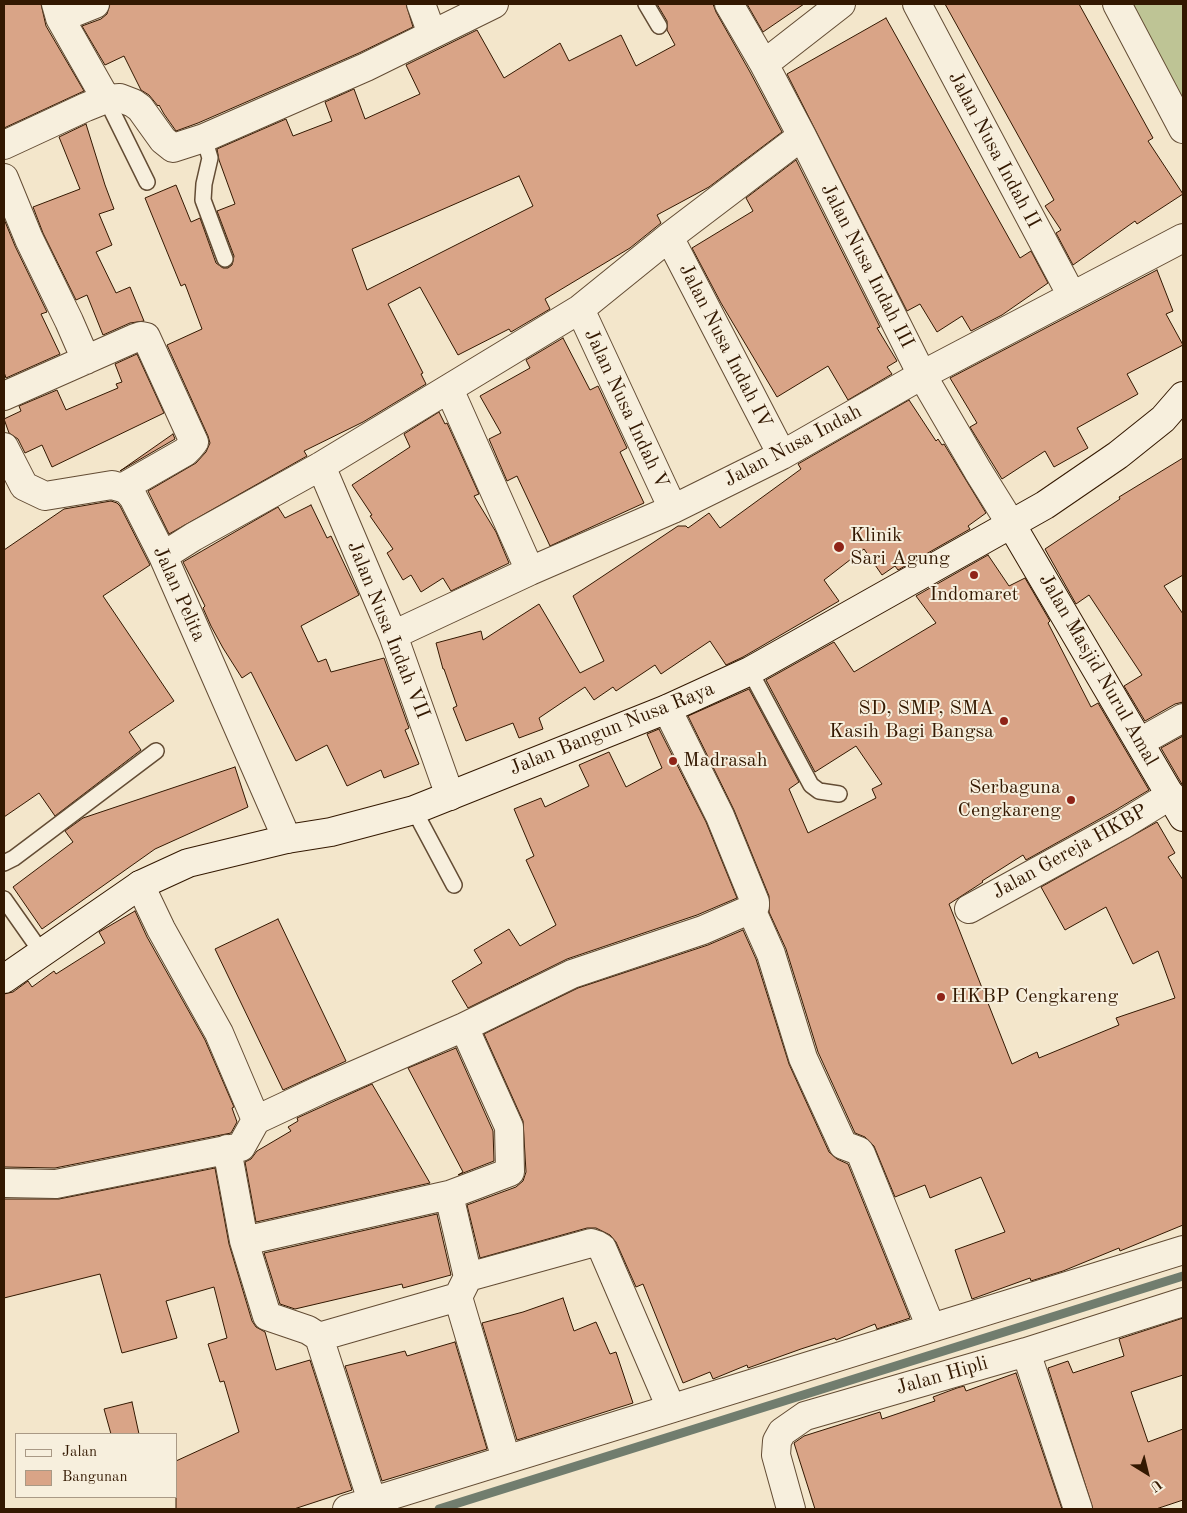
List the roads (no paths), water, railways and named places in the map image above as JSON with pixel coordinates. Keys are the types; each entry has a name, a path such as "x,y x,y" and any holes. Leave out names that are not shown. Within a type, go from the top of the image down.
{"street":[{"path":"95,4 58,11 106,99"},
{"path":"420,4 432,34"},
{"path":"4,145 106,99 120,98 140,108 163,140 173,148 204,138 366,67 494,4"},
{"name":"Jalan Nusa Indah III","path":"729,4 764,64 802,136 922,376 1011,524"},
{"path":"764,64 841,4"},
{"name":"Jalan Nusa Indah II","path":"917,4 1072,296"},
{"path":"1117,4 1183,129"},
{"path":"162,556 321,466 580,309 669,237 802,136"},
{"path":"4,178 29,239 70,321 86,360"},
{"name":"Jalan Nusa Indah IV","path":"669,237 782,454"},
{"name":"Jalan Nusa Indah","path":"392,635 530,571 673,509 782,454 922,376 1183,238"},
{"name":"Jalan Nusa Indah V","path":"580,309 673,509"},
{"path":"4,396 135,338 146,337 194,442 185,452 122,488 112,485 45,496 24,486 4,447"},
{"path":"448,389 530,571"},
{"name":"Jalan Bangun Nusa Raya","path":"4,979 140,885 188,863 287,839 331,832 414,810 667,709 750,671 1045,505 1118,455 1163,419 1183,396"},
{"name":"Jalan Nusa Indah VII","path":"321,466 392,635 450,796"},
{"name":"Jalan Pelita","path":"122,488 126,489 133,497 162,556 287,839"},
{"name":"Jalan Masjid Nurul Amal","path":"1011,524 1177,806"},
{"path":"4,1183 56,1184 241,1146 256,1120 464,1026 572,974 703,930 751,909 755,906 755,902 720,816 667,709"},
{"path":"1140,742 1183,718"},
{"name":"Jalan Gereja HKBP","path":"969,909 1122,825 1177,806"},
{"path":"140,885 161,929 219,1033 256,1120"},
{"path":"751,909 772,954 803,1058 843,1145 861,1154 931,1328"},
{"path":"244,1242 449,1195 510,1172 508,1127 464,1026"},
{"path":"227,1149 244,1242 267,1316 308,1330 319,1337 359,1505 1183,1250"},
{"path":"449,1195 463,1287 506,1459"},
{"path":"319,1337 591,1243 602,1248 671,1408"},
{"name":"Jalan Hipli","path":"791,1509 776,1455 777,1441 782,1432 805,1416 1026,1352 1183,1302"},
{"path":"1026,1352 1078,1509"}],"lane":[{"path":"646,4 659,26"},
{"path":"106,99 147,182"},
{"path":"204,138 210,158 204,184 203,200 225,259"},
{"path":"750,671 811,785 819,791 839,794"},
{"path":"4,863 34,843 156,751"},
{"path":"414,810 454,885"},
{"path":"4,899 42,953"}],"waterway":[{"path":"439,1509 1183,1276"}],"place":[{"name":"Klinik Sari Agung","path":"839,547"},
{"name":"Indomaret","path":"974,575"},
{"name":"SD, SMP, SMA Kasih Bagi Bangsa","path":"1004,721"},
{"name":"Madrasah","path":"673,761"},
{"name":"Serbaguna Cengkareng","path":"1071,800"},
{"name":"HKBP Cengkareng","path":"941,997"}]}
